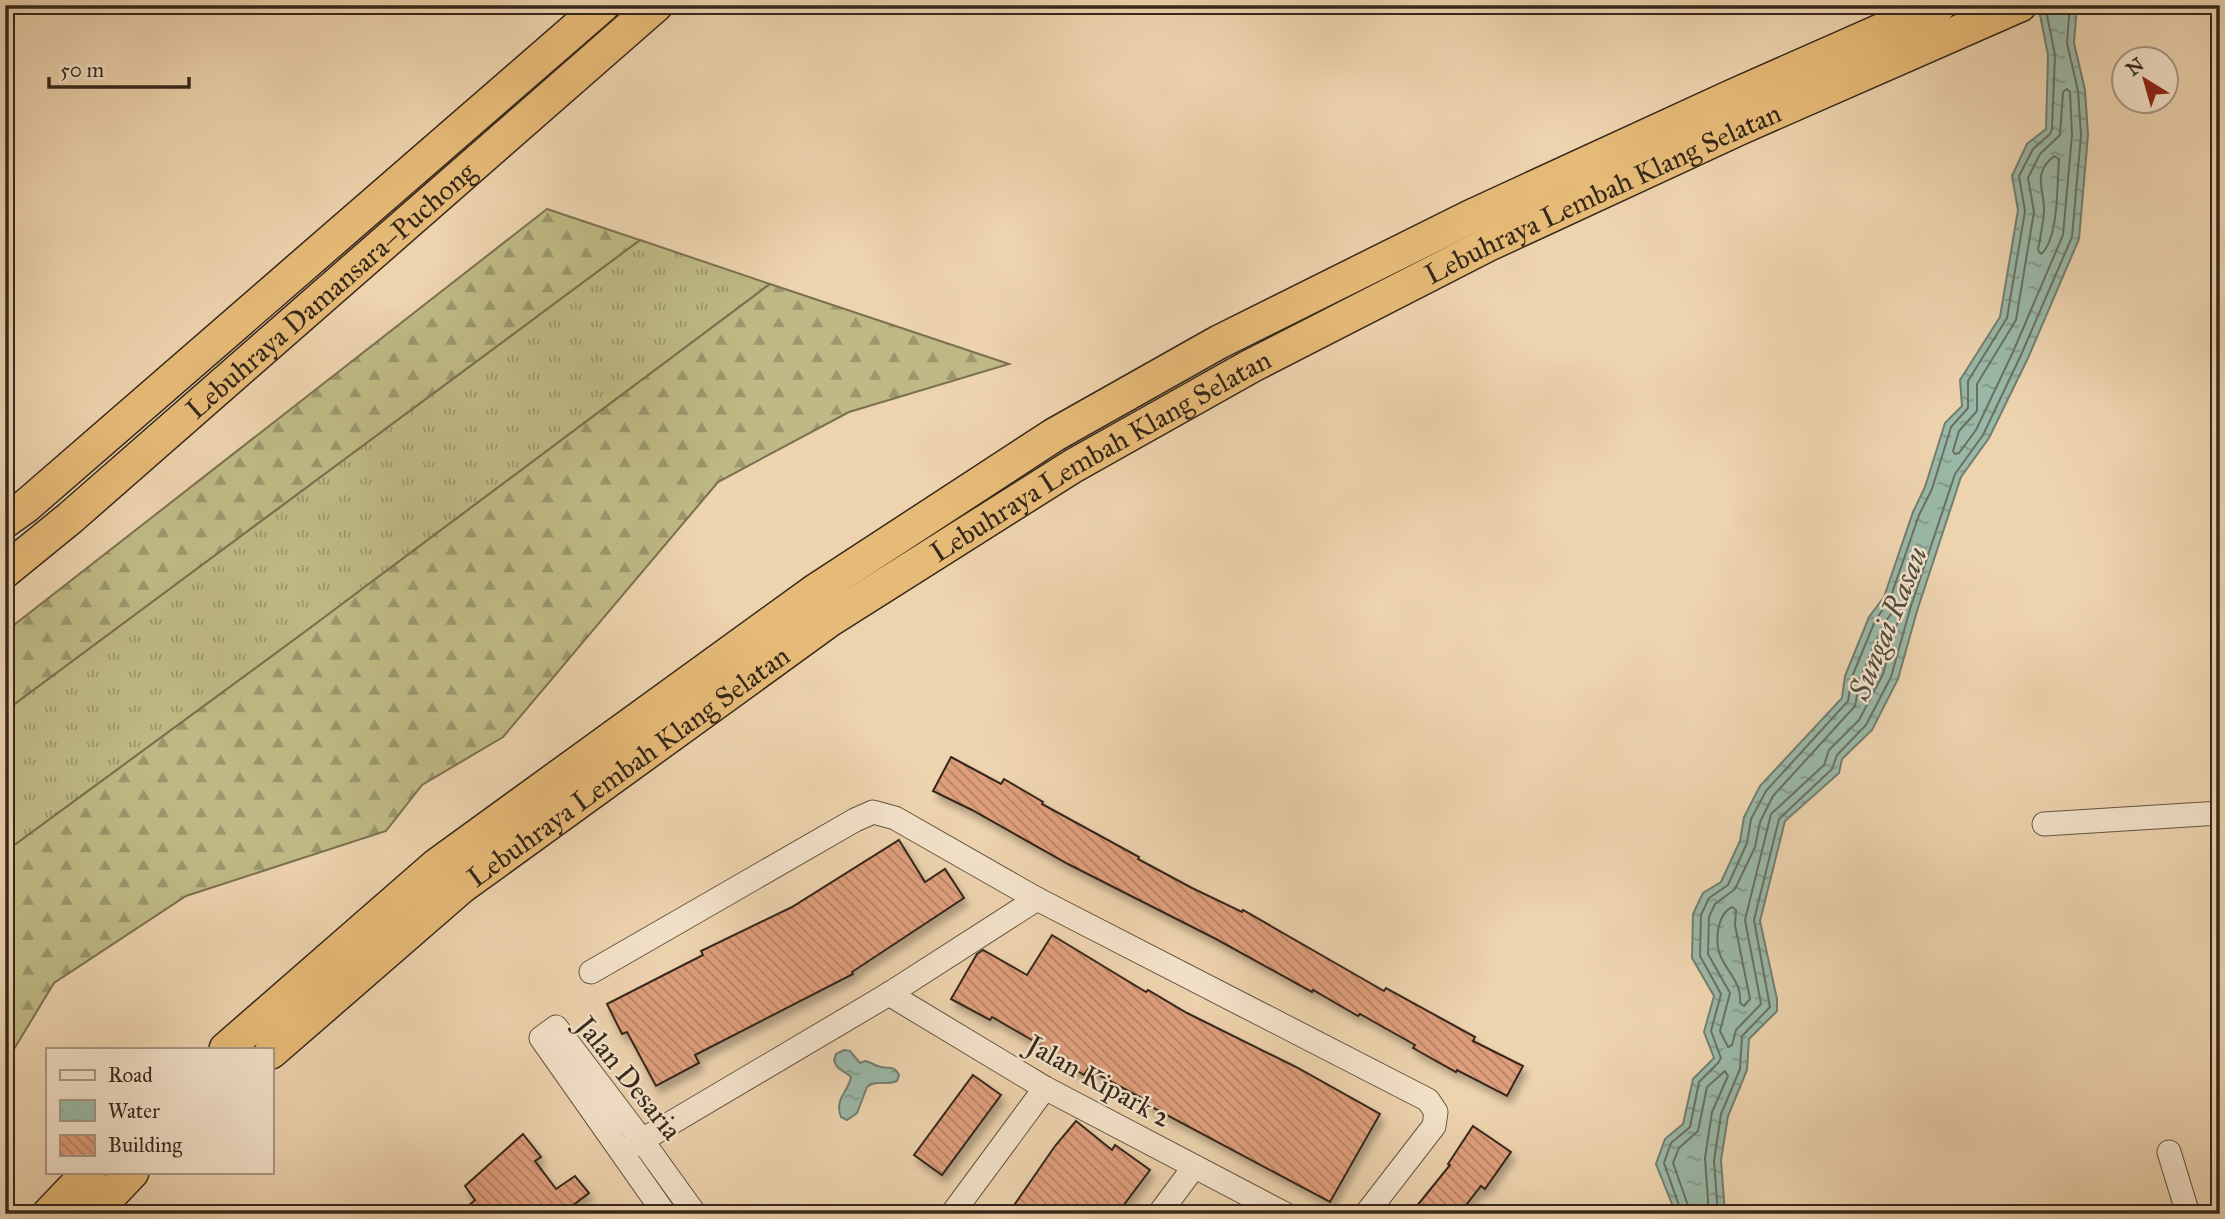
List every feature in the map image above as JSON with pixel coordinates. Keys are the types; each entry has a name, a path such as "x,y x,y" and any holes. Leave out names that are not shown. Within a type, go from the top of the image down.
{"highway":[{"name":"Lebuhraya Damansara–Puchong","path":"5,521 26,506 603,5"},
{"name":"Lebuhraya Damansara–Puchong","path":"5,571 70,518 656,5"},
{"name":"Lebuhraya Lembah Klang Selatan","path":"227,1048 437,865 815,591 1054,435 1219,342 1471,217 1939,5"},
{"name":"Lebuhraya Lembah Klang Selatan","path":"273,1050 461,887 831,619 1073,466 1251,366 1487,245 1742,127 2020,5"},
{"path":"49,1214 87,1174"},
{"path":"92,1214 130,1174"}],"street":[{"path":"591,972 855,820 873,812 895,818 1037,899 1428,1100 1436,1112 1434,1126 1366,1214"},
{"path":"2044,824 2220,813"},
{"path":"622,1152 889,994 1037,899"},
{"name":"Jalan Kipark 2","path":"889,994 1045,1088 1285,1214"},
{"name":"Jalan Desaria","path":"664,1214 541,1038 556,1027 695,1214"},
{"path":"952,1214 1045,1088"},
{"path":"2169,1152 2188,1214"},
{"path":"1159,1214 1194,1167"}],"green space":[{"path":"547,209 640,240 5,711 5,632"},
{"path":"640,240 770,284 5,852 5,711"},
{"path":"770,284 1009,364 849,412 718,482 503,737 422,785 386,831 186,896 54,983 5,1064 5,852"}],"water":[{"name":"Sungai Rasau","path":"2038,5 2077,5 2074,43 2085,90 2088,135 2079,239 2028,358 1989,438 1961,477 1917,611 1898,679 1872,730 1842,759 1839,773 1785,821 1760,921 1777,999 1777,1011 1749,1039 1747,1070 1728,1116 1721,1160 1725,1214 1676,1214 1656,1164 1665,1139 1683,1124 1693,1079 1714,1058 1704,1032 1714,996 1692,958 1693,914 1703,893 1721,882 1740,841 1744,817 1760,786 1842,698 1845,676 1869,617 1884,597 1913,512 1925,487 1945,423 1962,406 1960,380 2000,317 2018,210 2012,176 2027,144 2046,129 2048,55"},
{"path":"844,1050 850,1051 860,1063 865,1061 893,1069 899,1075 897,1081 874,1083 867,1087 857,1113 847,1120 841,1117 839,1105 851,1077 835,1064 834,1060 836,1054"}],"building":[{"path":"951,757 1001,784 1004,779 1043,802 1042,804 1139,857 1138,859 1192,888 1242,912 1243,910 1384,991 1386,988 1475,1037 1473,1041 1523,1066 1507,1096 1457,1070 1456,1072 1360,1014 1358,1016 1313,990 1312,992 933,791"},
{"path":"899,840 925,882 945,869 964,898 852,972 853,974 695,1055 699,1063 656,1086 627,1032 622,1034 607,1004 703,955 701,951 792,907"},
{"path":"1052,935 1146,992 1148,990 1187,1013 1296,1067 1380,1114 1330,1202 1148,1105 1149,1102 1088,1069 1084,1075 1049,1054 1051,1051 992,1017 990,1020 951,999 977,954 983,950 1027,975"},
{"path":"973,1075 1001,1095 942,1175 914,1155"},
{"path":"1076,1121 1112,1150 1115,1145 1150,1170 1117,1214 1008,1214 1055,1146"},
{"path":"1473,1126 1511,1152 1485,1189 1481,1186 1459,1214 1424,1214 1416,1207 1450,1165 1448,1164"},
{"path":"523,1134 541,1157 535,1161 556,1189 575,1176 589,1193 572,1206 578,1214 459,1214 475,1200 465,1186"}]}
